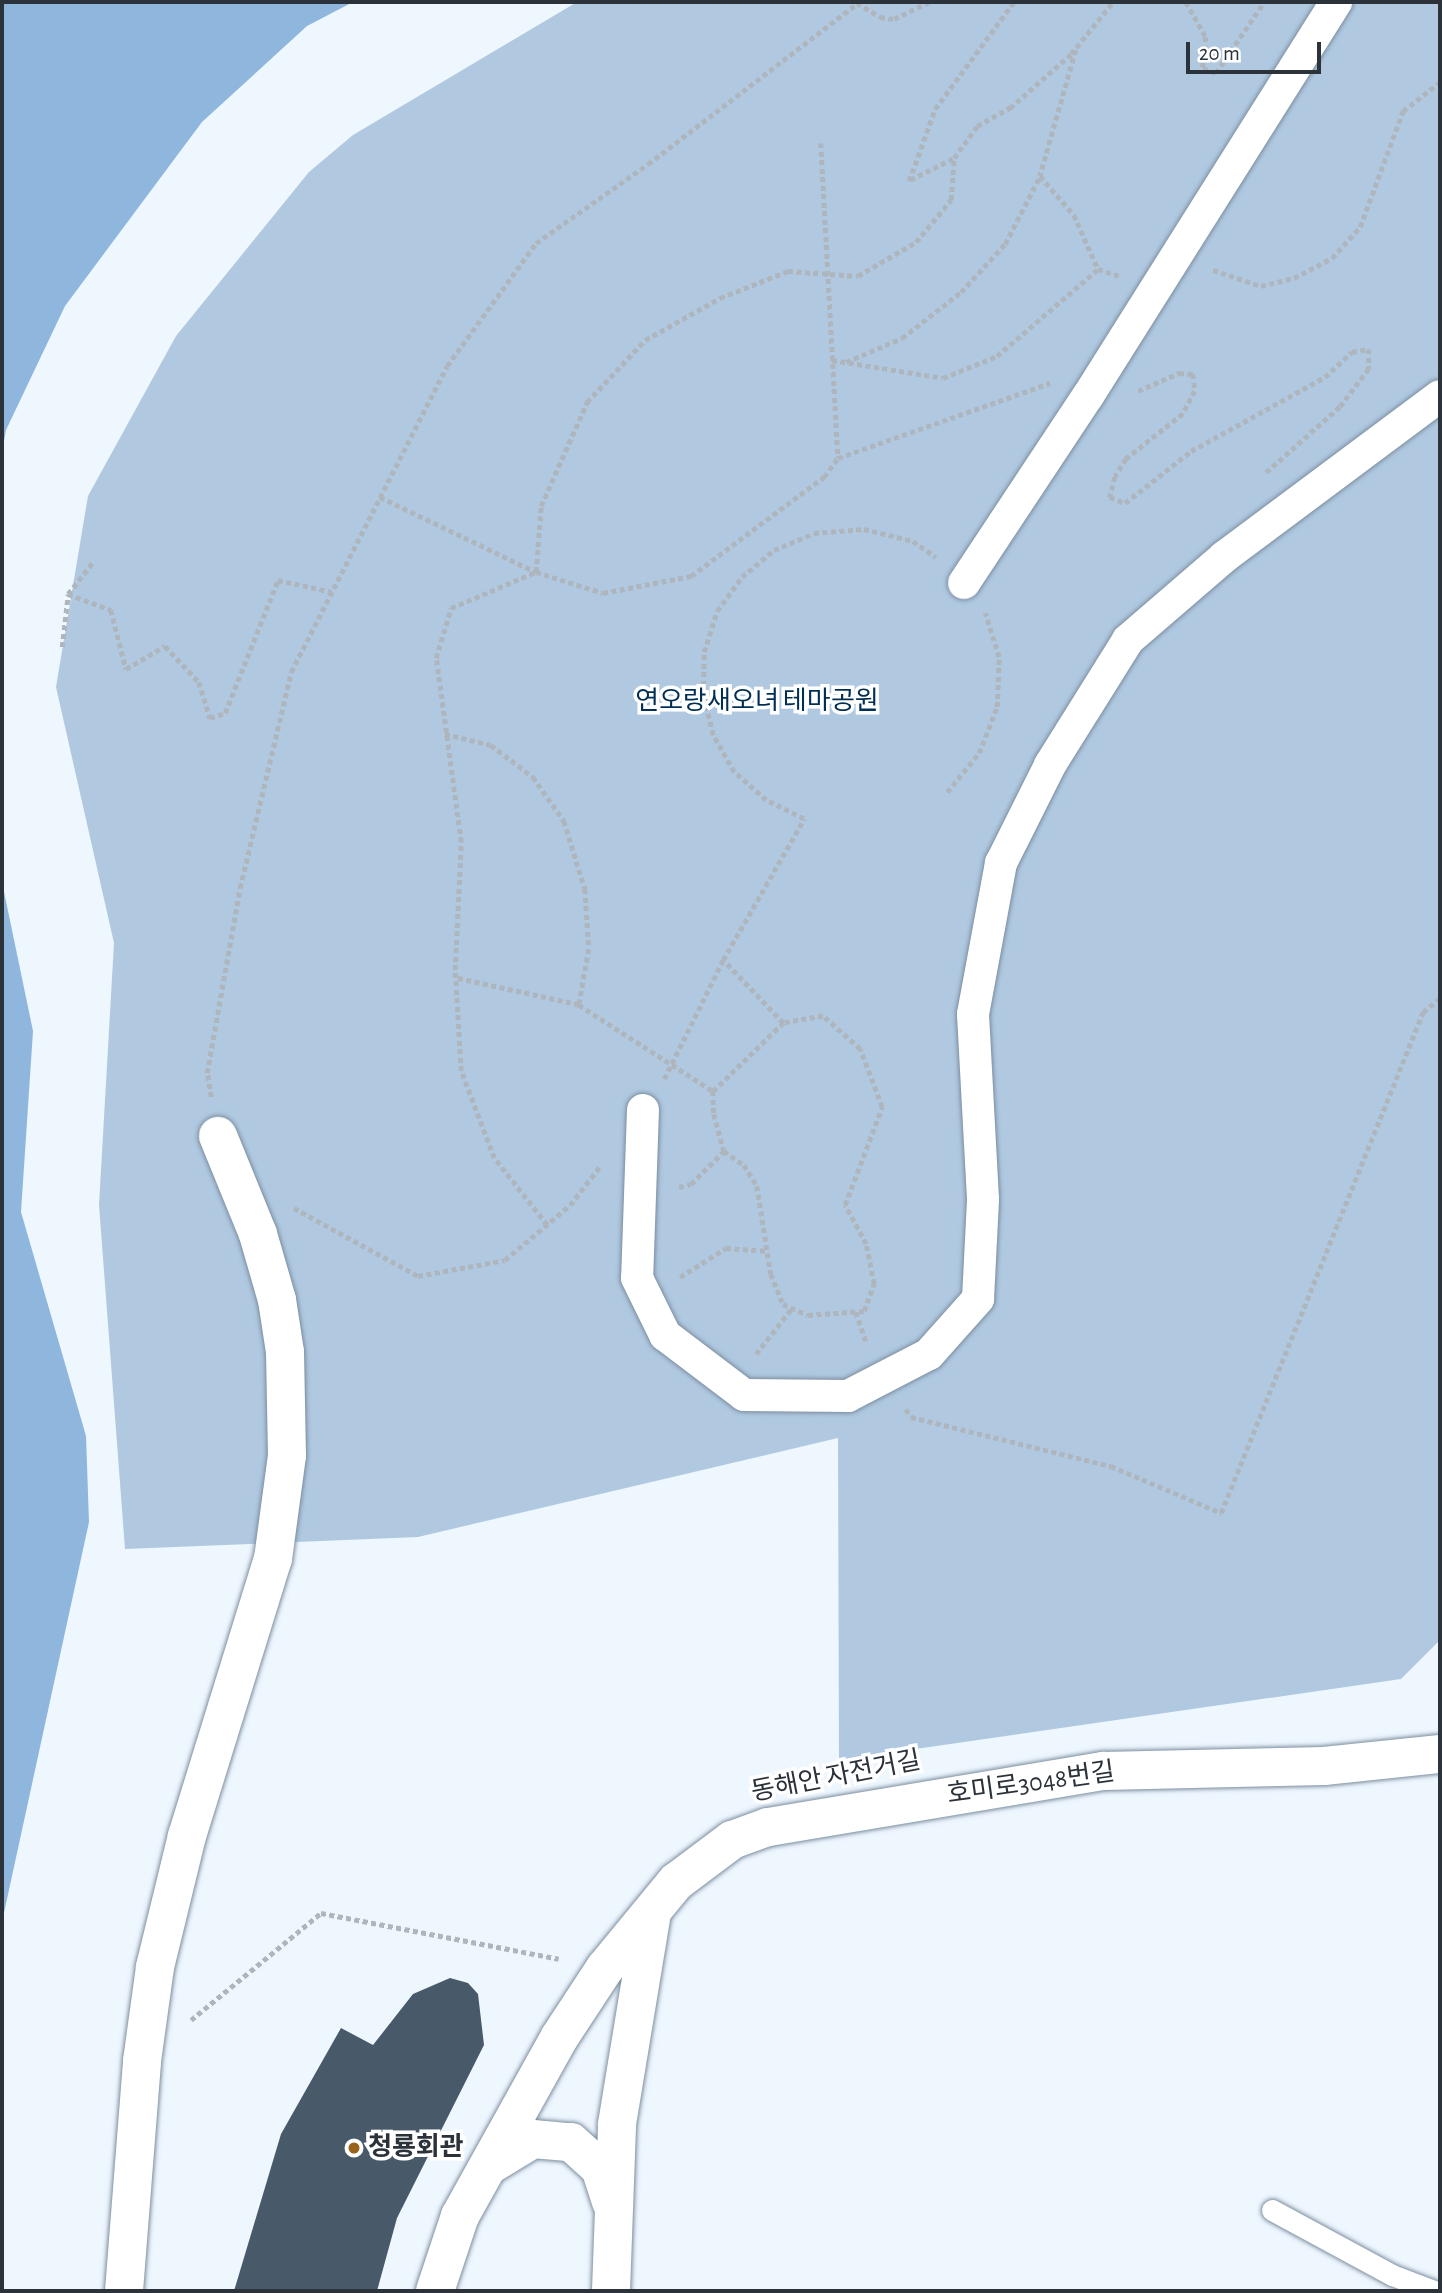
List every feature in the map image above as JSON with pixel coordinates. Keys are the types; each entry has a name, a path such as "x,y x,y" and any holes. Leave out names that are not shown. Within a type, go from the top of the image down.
{"street":[{"path":"964,583 1108,365 1336,2"},
{"path":"643,1110 637,1278 665,1335 744,1395 848,1396 929,1354 978,1299 983,1199 973,1014 1000,863 1049,765 1128,640 1224,557 1440,396"},
{"path":"124,2291 142,2061 169,1903 273,1559 288,1456 285,1352 277,1300 258,1234 218,1136"},
{"name":"호미로3048번길","path":"435,2291 460,2216 605,1968 653,1910 704,1857 732,1840 768,1827 1103,1771 1324,1766 1440,1754"},
{"path":"611,2291 616,2228 617,2124 653,1910"},
{"path":"486,2168 511,2149 533,2139 571,2142 600,2168 616,2228"}],"lane":[{"path":"1272,2210 1392,2275 1434,2291"}],"path":[{"path":"218,1136 208,1073 240,888 291,671 447,366 536,243 648,164 858,3 880,17 894,19 929,2"},
{"path":"1014,2 935,109 909,181 954,158 977,126 1010,108 1077,47 1113,2"},
{"path":"1185,2 1206,37 1203,68 1216,72 1264,2"},
{"path":"845,363 902,338 961,292 1005,244 1040,176 1077,47"},
{"path":"1178,254 1230,278 1261,286 1294,278 1332,258 1360,227 1404,111 1440,82"},
{"path":"821,143 838,458"},
{"path":"536,572 541,506 587,402 645,340 720,298 788,271 858,276 916,242 951,200 954,158"},
{"path":"1040,176 1074,215 1098,269 1157,287"},
{"path":"832,360 943,378 997,356 1098,269"},
{"path":"1088,396 1124,396 1179,373 1193,374 1195,391 1183,414 1126,459 1115,477 1110,497 1125,503 1191,451 1325,377 1352,352 1369,349 1370,369 1340,407 1274,462 1259,483"},
{"path":"380,498 536,572 603,593 691,576 824,477 838,458 1108,365"},
{"path":"643,1110 673,1066 723,960 804,819 766,800 734,772 713,735 702,694 704,652 717,611 742,577 774,550 814,533 864,529 913,541 954,569 984,610 999,657 997,707 979,754 947,792"},
{"path":"62,648 68,594 93,562"},
{"path":"536,572 451,608 436,659 461,842 456,978 461,1071 494,1158 547,1225"},
{"path":"68,594 111,610 126,669 165,646 199,682 210,718 225,713 278,580 332,592"},
{"path":"446,734 491,745 533,777 564,821 585,889 589,949 579,1005"},
{"path":"723,960 783,1023"},
{"path":"456,978 579,1005 713,1091"},
{"path":"856,1312 863,1337 911,1418 1111,1465 1221,1513 1423,1012 1440,998"},
{"path":"823,1016 860,1049 882,1107 845,1205 866,1244 874,1284 864,1311 808,1315 783,1304 768,1251 757,1186 744,1164 724,1151 713,1114 713,1091 783,1023 823,1016"},
{"path":"640,1198 691,1184 724,1151"},
{"path":"289,1205 418,1276 505,1260 570,1205 603,1163"},
{"path":"647,1298 726,1248 768,1251"},
{"path":"732,1385 792,1308"},
{"path":"142,2061 321,1913 605,1968"}],"green space":[{"name":"연오랑새오녀 테마공원","path":"577,2 1440,2 1440,1640 1401,1679 839,1760 838,1438 418,1537 125,1549 99,1205 114,943 56,687 88,496 176,336 309,172 353,135"}],"shaded area":[{"path":"2,2 353,2 307,26 202,122 65,306 6,430 2,452"},
{"path":"2,882 33,1031 21,1212 86,1436 89,1522 2,1922"}],"building":[{"name":"청룡회관","path":"450,1978 468,1983 478,1994 484,2045 397,2218 377,2291 234,2291 281,2134 341,2028 373,2045 413,1994"}],"place":[{"name":"청룡회관","path":"354,2148"}]}
